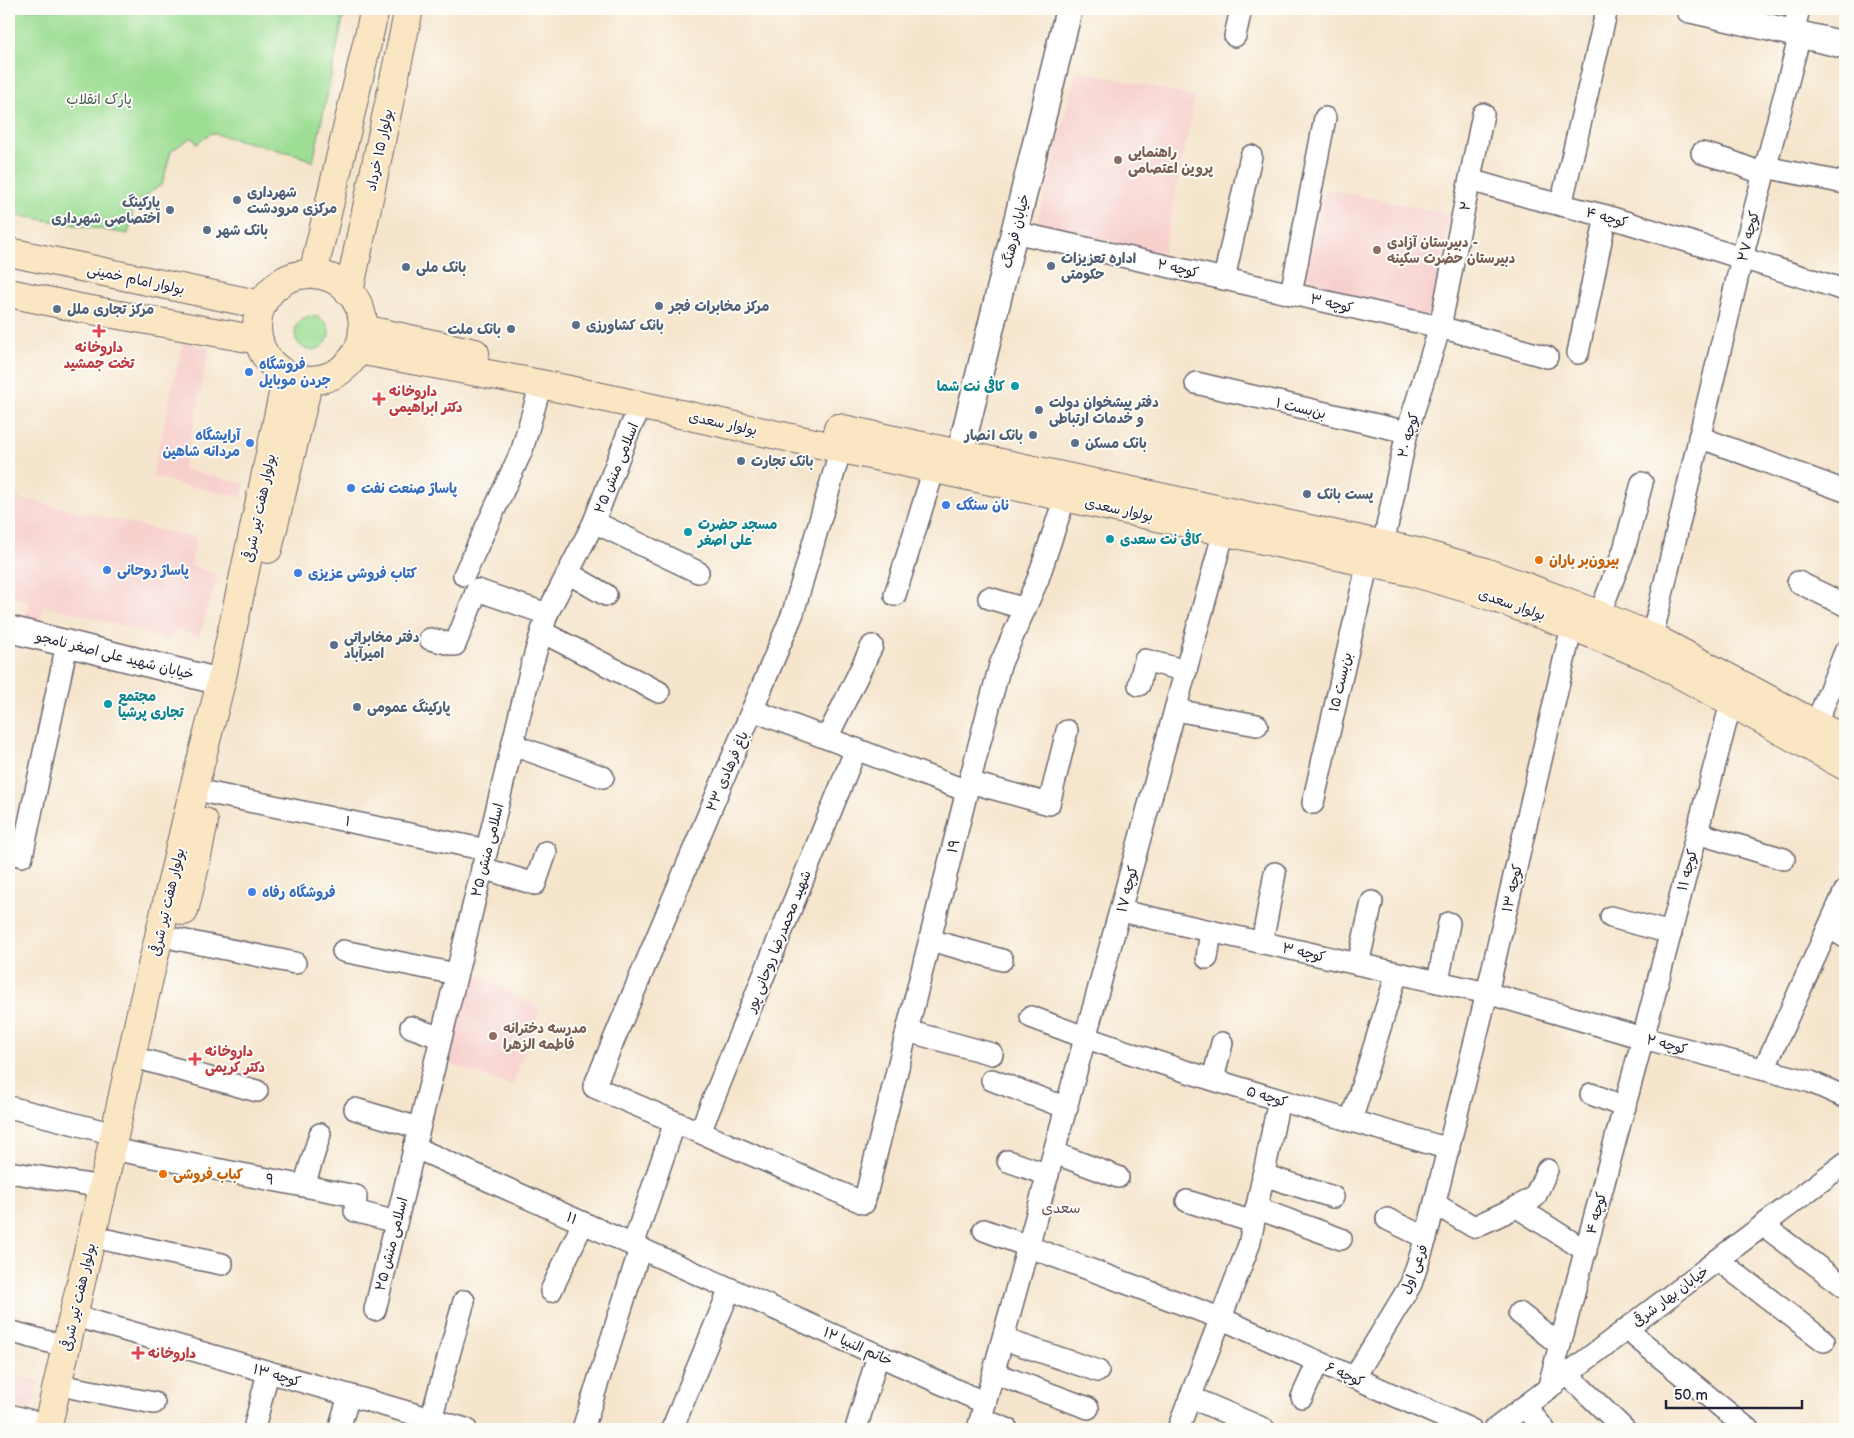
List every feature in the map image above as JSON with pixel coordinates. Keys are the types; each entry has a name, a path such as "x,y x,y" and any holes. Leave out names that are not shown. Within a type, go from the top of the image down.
{"main road":[{"path":"313,274 374,9"},
{"name":"بولوار ۱۵ خرداد","path":"350,292 409,9"},
{"name":"بولوار امام خمینی","path":"9,252 262,305"},
{"path":"313,274 327,277 339,283 350,292 360,309 361,340 346,366 329,377 298,378 275,366 265,354 259,340 258,322 262,305 271,292 283,282 298,276 313,274"},
{"path":"9,293 80,308 259,340"},
{"name":"بولوار سعدی","path":"361,340 1376,553 1412,572 1480,592 1649,657 1845,766"},
{"name":"بولوار سعدی","path":"361,340 541,384 841,448 950,465 1065,497 1224,531 1376,553 1417,552 1485,572 1652,637 1845,740"},
{"name":"بولوار هفت تیر شرقی","path":"53,1428 74,1388 107,1240 121,1143 148,1023 194,788 298,378"},
{"name":"بولوار هفت تیر شرقی","path":"53,1428 67,1347 103,1187 121,1143 148,1062 148,1023 176,939 195,866 298,378"}],"street":[{"name":"خیابان فرهنگ","path":"950,465 1014,232 1069,9"},
{"path":"1236,36 1241,9"},
{"path":"1561,205 1607,9"},
{"path":"1689,9 1739,14 1797,25 1845,45"},
{"name":"کوچه ۲۷","path":"1652,637 1742,258 1765,171 1797,25"},
{"name":"۲","path":"1440,327 1483,114"},
{"path":"1291,294 1326,118"},
{"path":"1702,153 1765,171 1845,183"},
{"path":"1224,279 1251,156"},
{"name":"کوچه ۴","path":"1470,180 1606,216 1845,290"},
{"path":"1578,354 1606,216"},
{"name":"کوچه ۲","path":"1014,232 1224,279"},
{"name":"کوچه ۳","path":"1224,279 1440,327 1547,356"},
{"name":"کوچه ۲۰","path":"1376,553 1407,432 1440,327"},
{"name":"بن‌بست ۱","path":"1196,383 1407,432"},
{"path":"464,575 522,450 541,384"},
{"name":"اسلامی منش ۲۵","path":"375,1310 512,745 545,623 594,522 630,428 642,405"},
{"path":"1699,438 1845,491"},
{"name":"باغ فرهادی ۲۳","path":"675,1122 594,1087 793,613 841,448"},
{"path":"896,595 950,465"},
{"path":"1599,616 1624,550 1642,483"},
{"name":"۱۹","path":"700,1132 864,1203 1000,665 1038,579 1065,497"},
{"path":"594,522 698,572"},
{"name":"کوچه ۱۷","path":"982,1417 1224,531"},
{"name":"بن‌بست ۱۵","path":"1313,803 1376,553"},
{"path":"568,573 606,595"},
{"path":"1798,582 1845,605"},
{"path":"430,639 455,645 477,590 545,623 659,692"},
{"path":"989,598 1025,609"},
{"name":"کوچه ۱۳","path":"1449,1149 1572,626"},
{"name":"خیابان شهید علی اصغر نامجو","path":"9,629 221,682"},
{"path":"16,854 67,644"},
{"path":"827,738 872,646"},
{"path":"1816,724 1845,652"},
{"path":"1140,685 1144,660 1186,671"},
{"name":"کوچه ۱۱","path":"1644,1038 1730,703"},
{"path":"752,710 856,749 968,786 1049,804 1067,731"},
{"path":"1175,710 1257,725"},
{"path":"512,745 602,777"},
{"name":"شهید محمدرضا روحانی پور","path":"700,1132 856,749"},
{"name":"۱","path":"210,793 485,859 535,884 546,852"},
{"path":"1697,833 1784,860"},
{"path":"1262,943 1275,873"},
{"path":"1764,1069 1837,932 1845,891"},
{"path":"1358,964 1372,902"},
{"name":"کوچه ۳","path":"1121,910 1487,993"},
{"path":"1611,917 1671,933"},
{"path":"1438,982 1449,923"},
{"path":"1207,958 1211,931"},
{"path":"176,939 295,963"},
{"path":"930,940 1002,960"},
{"path":"343,951 456,974"},
{"path":"1351,1121 1397,973"},
{"name":"کوچه ۲","path":"1487,993 1644,1038 1811,1082 1845,1097"},
{"name":"کوچه ۵","path":"1030,1016 1086,1038 1279,1100 1449,1149"},
{"path":"412,1027 441,1038"},
{"path":"907,1031 992,1054"},
{"name":"کوچه ۴","path":"1548,1389 1644,1038"},
{"path":"1213,1079 1222,1043"},
{"path":"148,1062 257,1091"},
{"path":"992,1080 1067,1108"},
{"path":"1591,1094 1625,1107"},
{"path":"1178,1429 1249,1245 1279,1100"},
{"name":"۹","path":"9,1107 121,1143 304,1186 356,1196 355,1211 396,1222"},
{"name":"۱۱","path":"355,1109 417,1138 583,1223 730,1288"},
{"path":"583,1429 675,1122 700,1132"},
{"path":"304,1186 320,1134"},
{"name":"فرعی اول","path":"1354,1378 1411,1284 1426,1238 1449,1149"},
{"path":"1054,1153 1118,1177"},
{"path":"1008,1161 1048,1175"},
{"name":"خیابان بهار شرقی","path":"1495,1429 1845,1163"},
{"path":"1435,1204 1474,1227 1535,1197 1547,1170"},
{"path":"9,1172 103,1187"},
{"path":"1262,1175 1333,1198"},
{"path":"1187,1201 1255,1215 1341,1239"},
{"path":"1517,1207 1586,1251"},
{"path":"1387,1219 1426,1238"},
{"path":"551,1292 583,1223"},
{"path":"1763,1225 1845,1287"},
{"name":"کوچه ۶","path":"984,1230 1220,1318 1470,1429"},
{"path":"107,1240 222,1264"},
{"path":"1718,1260 1824,1340"},
{"path":"672,1429 730,1288"},
{"name":"خاتم النبیا ۱۲","path":"730,1288 878,1355 982,1417"},
{"path":"449,1426 464,1301"},
{"path":"1519,1313 1560,1345"},
{"name":"کوچه ۱۳","path":"89,1320 449,1426"},
{"path":"1626,1329 1748,1429"},
{"path":"9,1331 67,1347"},
{"path":"1002,1339 1098,1371"},
{"path":"856,1429 878,1355"},
{"path":"1302,1397 1318,1362"},
{"path":"254,1429 268,1372"},
{"path":"994,1373 1088,1408"},
{"path":"1567,1374 1624,1429"},
{"path":"74,1388 154,1404"},
{"path":"339,1429 349,1396"},
{"path":"1190,1397 1264,1429"},
{"path":"1525,1406 1544,1429"},
{"path":"9,1415 53,1428"},
{"path":"982,1417 1006,1429"}],"shaded area":[{"name":"راهنمایی پروین اعتصامی","path":"1077,70 1195,97 1163,254 1037,224"},
{"name":"دبیرستان آزادی - دبیرستان حضرت سکینه","path":"1326,189 1450,214 1431,317 1302,286"},
{"path":"183,342 209,348 183,469 245,484 242,497 183,485 152,476"},
{"name":"پاساژ روحانی","path":"9,496 196,538 191,565 218,575 199,637 175,629 167,641 96,618 43,606 39,622 26,620 29,601 9,595"},
{"name":"مدرسه دخترانه فاطمه الزهرا","path":"471,972 541,1009 512,1086 449,1064"},
{"path":"9,1373 39,1381 31,1411 9,1405"}],"green space":[{"name":"پارک انقلاب","path":"9,9 345,9 313,162 298,155 211,133 197,144 192,137 171,151 162,185 136,202 132,208 132,219 128,234 9,214"},
{"path":"312,316 319,317 324,321 328,326 328,340 324,345 319,349 312,350 305,349 300,345 296,340 295,333 296,326 300,321 305,317"}],"place":[{"name":"راهنمایی پروین اعتصامی","path":"1118,160"},
{"name":"شهرداری مرکزی مرودشت","path":"237,200"},
{"name":"پارکینگ اختصاصی شهرداری","path":"170,210"},
{"name":"بانک شهر","path":"207,230"},
{"name":"دبیرستان آزادی - دبیرستان حضرت سکینه","path":"1377,250"},
{"name":"اداره تعزیزات حکومتی","path":"1051,266"},
{"name":"بانک ملی","path":"406,267"},
{"name":"مرکز مخابرات فجر","path":"659,306"},
{"name":"مرکز تجاری ملل","path":"57,309"},
{"name":"بانک کشاورزی","path":"576,325"},
{"name":"بانک ملت","path":"511,329"},
{"name":"داروخانه تخت جمشيد","path":"99,331"},
{"name":"فروشگاه جردن موبایل","path":"249,372"},
{"name":"کافی نت شما","path":"1015,386"},
{"name":"داروخانه دکتر ابراهیمی","path":"379,399"},
{"name":"دفتر پیشخوان دولت و خدمات ارتباطی","path":"1039,410"},
{"name":"بانک انصار","path":"1033,435"},
{"name":"آرایشگاه مردانه شاهین","path":"250,443"},
{"name":"بانک مسکن","path":"1075,443"},
{"name":"بانک تجارت","path":"741,461"},
{"name":"پاساژ صنعت نفت","path":"351,488"},
{"name":"پست بانک","path":"1307,494"},
{"name":"نان سنگک","path":"946,505"},
{"name":"مسجد حضرت علی اصغر","path":"688,532"},
{"name":"کافی نت سعدی","path":"1110,539"},
{"name":"بیرون‌بر باران","path":"1539,560"},
{"name":"پاساژ روحانی","path":"107,570"},
{"name":"کتاب فروشی عزیزی","path":"298,573"},
{"name":"دفتر مخابراتی امیرآباد","path":"334,645"},
{"name":"مجتمع تجاری پرشیا","path":"108,704"},
{"name":"پارکینگ عمومی","path":"357,707"},
{"name":"فروشگاه رفاه","path":"252,892"},
{"name":"مدرسه دخترانه فاطمه الزهرا","path":"493,1036"},
{"name":"داروخانه دکتر کریمی","path":"195,1059"},
{"name":"کباب فروشی","path":"163,1174"},
{"name":"داروخانه","path":"138,1353"}],"district":[{"name":"سعدی","path":"1061,1208"}]}
